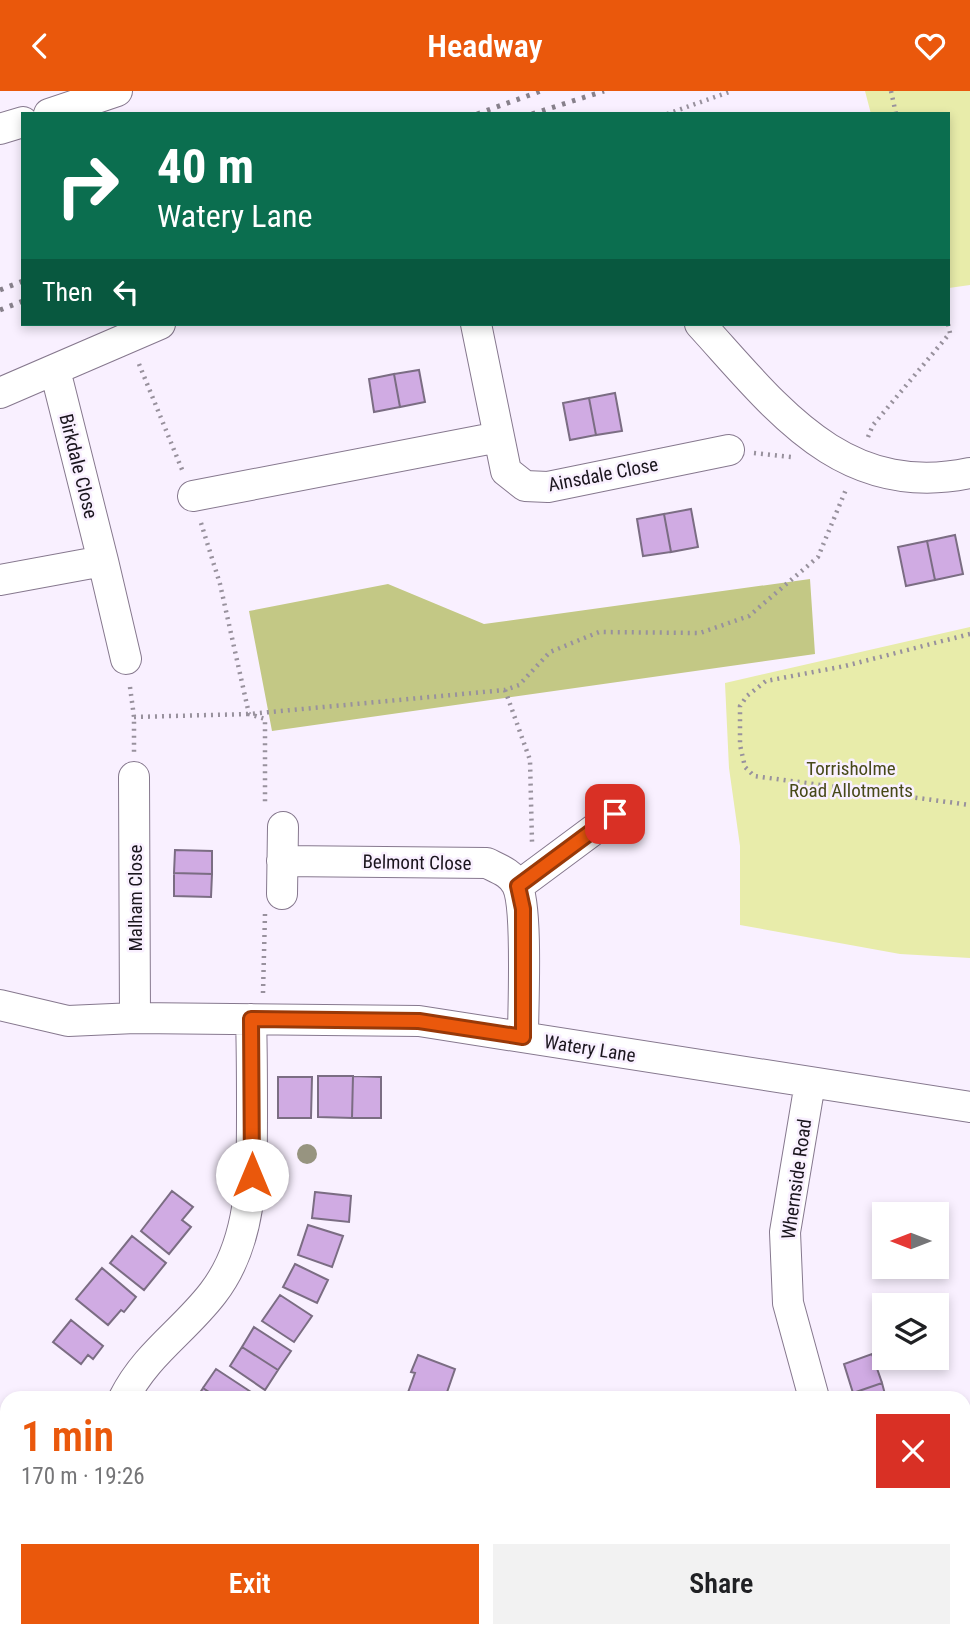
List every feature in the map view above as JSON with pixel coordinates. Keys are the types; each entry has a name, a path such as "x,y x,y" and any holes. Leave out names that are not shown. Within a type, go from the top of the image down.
{"street":[{"path":"55,112 117,91"},
{"path":"0,129 21,123"},
{"path":"0,393 155,326"},
{"name":"Ainsdale Close","path":"476,326 506,471 525,486 548,487 729,450"},
{"path":"702,326 761,390 810,437 857,465 898,476 944,478 970,473"},
{"name":"Birkdale Close","path":"55,370 125,659"},
{"path":"193,496 499,437"},
{"path":"0,580 103,561"},
{"name":"Malham Close","path":"134,777 135,1018"},
{"path":"523,1037 523,909 518,886 615,814"},
{"path":"273,897 282,861 274,818"},
{"name":"Belmont Close","path":"282,861 487,863 507,872 518,886"},
{"name":"Watery Lane","path":"0,1005 68,1021 135,1018 257,1006 419,1021 970,1107"},
{"path":"128,1391 134,1378 158,1349 214,1293 232,1262 245,1223 252,1175 257,1006"},
{"name":"Whernside Road","path":"810,1083 785,1232 788,1303 812,1391"}],"path":[{"path":"673,112 732,91"},
{"path":"891,91 896,112"},
{"path":"134,717 249,714 505,690 519,685 550,652 599,632 700,633 749,616 818,557 873,425 950,333 948,326"},
{"path":"128,337 193,496 220,584 249,714"},
{"path":"729,450 795,458 810,437"},
{"path":"970,634 845,666 766,681 747,696 740,706 740,745 745,767 754,776 970,805"},
{"path":"125,659 134,717 134,777"},
{"path":"505,690 530,760 533,854"},
{"path":"249,714 265,719 274,818"},
{"path":"257,1006 273,897"}],"green space":[{"path":"865,91 970,91 970,285 950,288 950,112 870,112"},
{"path":"810,579 815,654 272,731 249,611 388,584 484,624"},
{"name":"Torrisholme Road Allotments","path":"970,627 970,958 900,954 740,925 740,846 729,768 725,683"}],"building":[{"path":"419,370 425,402 400,407 394,374"},
{"path":"394,374 400,407 374,412 369,379"},
{"path":"615,393 622,431 596,435 589,398"},
{"path":"589,398 596,435 570,440 563,403"},
{"path":"691,509 698,547 671,552 664,514"},
{"path":"664,514 671,552 643,556 637,519"},
{"path":"955,535 963,574 935,580 927,541"},
{"path":"927,541 935,580 906,586 898,547"},
{"path":"175,850 212,851 212,874 174,873"},
{"path":"174,873 212,874 211,897 174,896"},
{"path":"318,1076 353,1076 352,1118 318,1117"},
{"path":"353,1076 381,1077 381,1118 352,1118"},
{"path":"278,1077 312,1077 311,1118 278,1118"},
{"path":"172,1191 193,1207 182,1220 191,1227 169,1254 141,1231"},
{"path":"315,1192 351,1196 349,1222 312,1218"},
{"path":"308,1225 343,1236 332,1267 298,1255"},
{"path":"132,1236 166,1263 144,1290 110,1263"},
{"path":"295,1264 328,1280 317,1303 283,1287"},
{"path":"102,1268 136,1297 124,1312 121,1310 108,1325 76,1299"},
{"path":"280,1295 312,1316 294,1342 262,1321"},
{"path":"71,1320 103,1346 93,1359 88,1355 81,1364 53,1342"},
{"path":"254,1327 291,1351 278,1370 242,1347"},
{"path":"242,1347 278,1370 265,1390 230,1366"},
{"path":"872,1354 872,1370 878,1370 882,1383 852,1391 844,1364"},
{"path":"418,1355 455,1369 447,1391 409,1391 415,1373 411,1372"},
{"path":"216,1369 249,1391 208,1391 203,1388"},
{"path":"882,1383 884,1391 859,1391"}],"railway":[{"path":"483,112 541,91"},
{"path":"538,112 604,91"},
{"path":"0,290 21,282"},
{"path":"0,310 21,302"}],"route":[{"path":"252,1175 251,1019 419,1021 523,1037 523,909 518,886 615,814"}]}
